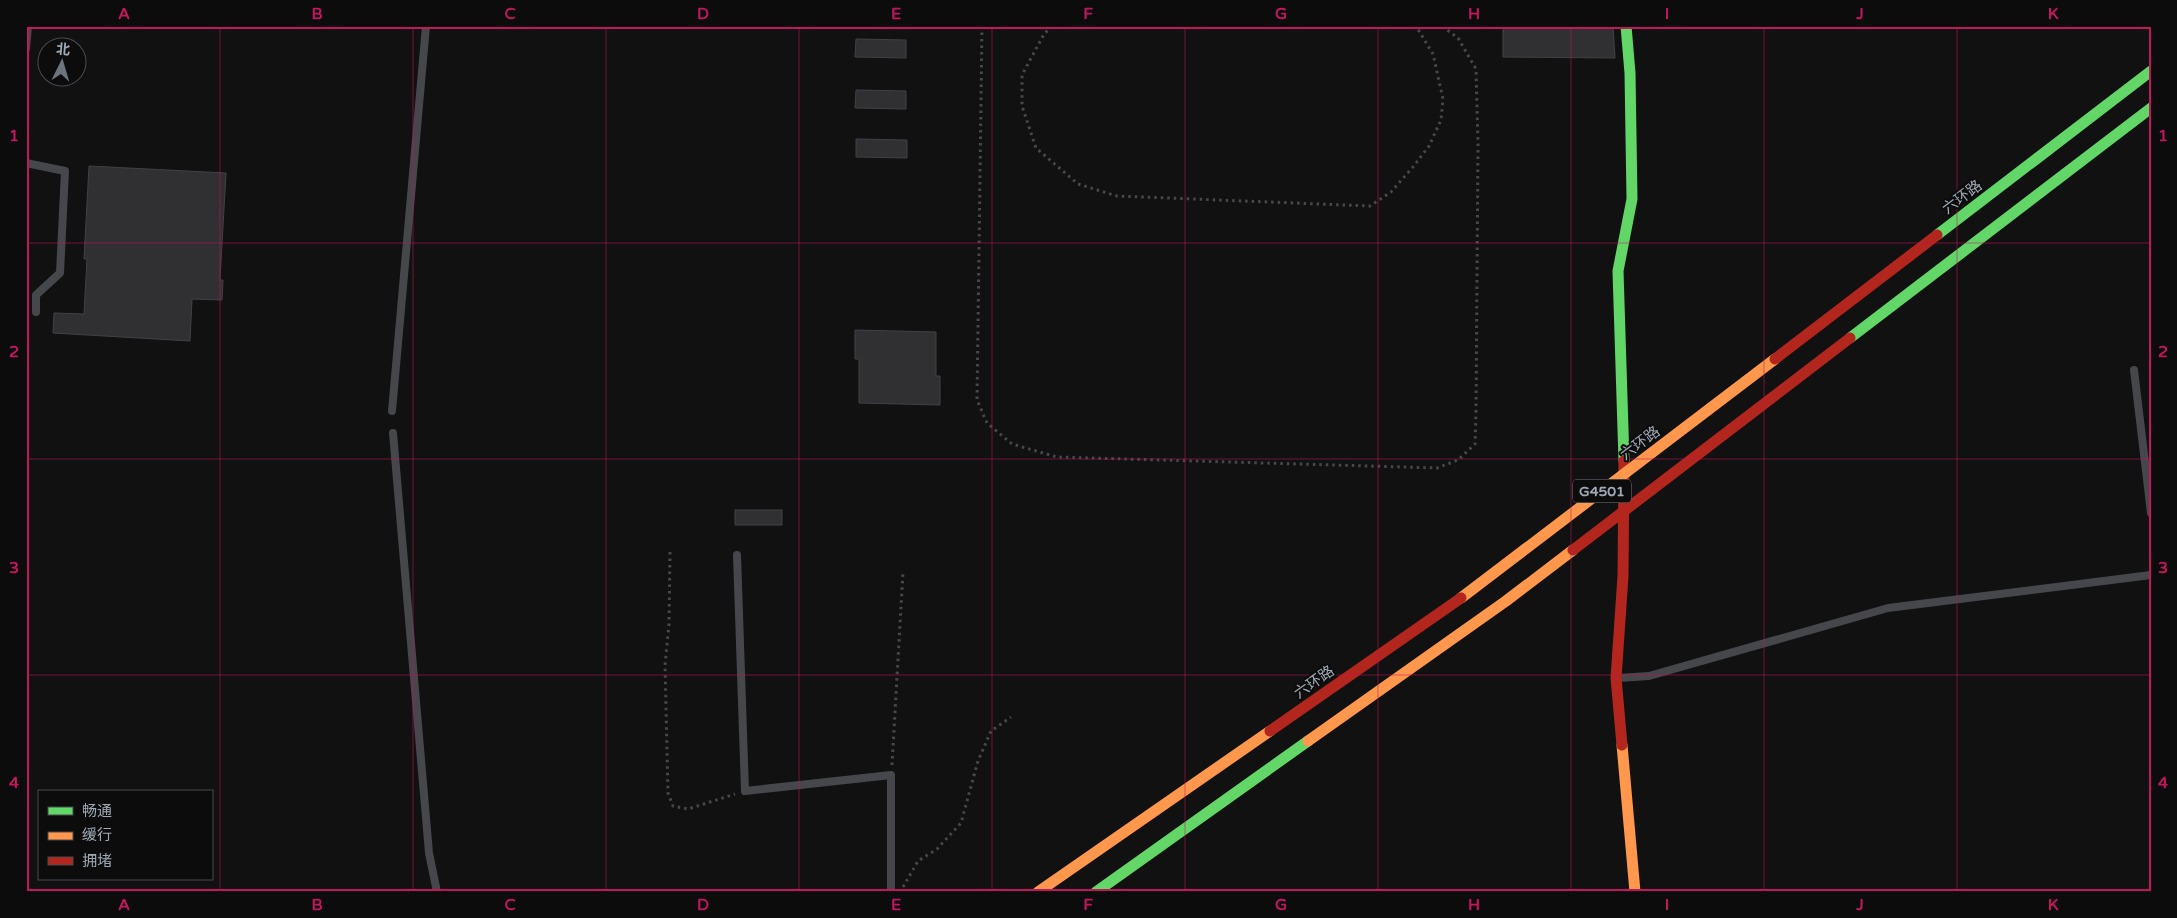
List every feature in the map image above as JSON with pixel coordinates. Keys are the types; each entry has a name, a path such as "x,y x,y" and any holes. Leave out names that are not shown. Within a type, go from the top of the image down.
{"main road":[{"path":"1626,26 1630,73 1632,199 1618,271 1624,438 1623,576 1616,678 1635,892"},
{"name":"六环路","path":"1038,892 1482,583 2151,71"},
{"name":"G4501","path":"1096,892 1506,601 2151,108"}],"lane":[{"path":"26,49 28,26"},
{"path":"392,411 426,26"},
{"path":"26,163 65,171 60,273 36,295 36,312"},
{"path":"2134,370 2151,513"},
{"path":"393,433 429,853 437,892"},
{"path":"737,555 745,791 891,775 892,892"},
{"path":"1616,678 1649,676 1888,608 2151,575"}],"path":[{"path":"982,26 977,400 987,423 1012,444 1058,456 1436,468 1458,460 1475,444 1476,412 1478,144 1476,69 1458,38 1442,26"},
{"path":"1052,26 1044,34 1022,74 1022,106 1036,148 1078,184 1117,196 1370,206 1391,192 1413,167 1429,146 1441,120 1443,99 1433,54 1416,26"},
{"path":"670,552 670,624 665,665 668,793 673,806 688,809 745,791"},
{"path":"891,775 904,572"},
{"path":"901,892 918,861 937,849 961,823 978,760 991,732 1011,716"}],"building":[{"path":"1503,26 1613,26 1615,58 1503,57"},
{"path":"856,39 906,40 906,58 855,57"},
{"path":"856,90 906,91 906,109 855,108"},
{"path":"856,139 907,140 907,158 856,157"},
{"path":"89,166 226,173 220,280 223,280 222,300 192,299 190,341 53,333 54,313 84,314 87,259 84,259"},
{"path":"855,330 936,332 936,376 940,376 940,405 859,403 859,359 855,359"},
{"path":"735,510 782,510 782,525 735,525"}],"traffic: fast":[{"path":"1624,461 1618,271 1632,199 1630,73 1626,26"},
{"path":"1937,235 2151,71"},
{"path":"1850,338 2151,108"},
{"path":"1096,892 1308,741"}],"traffic: slow":[{"path":"1461,598 1775,359"},
{"path":"1308,741 1506,601 1573,550"},
{"path":"1038,892 1270,731"},
{"path":"1622,745 1635,892"}],"traffic: jam":[{"path":"1775,359 1937,235"},
{"path":"1573,550 1850,338"},
{"path":"1622,745 1616,678 1623,576 1624,461"},
{"path":"1270,731 1461,598"}]}
